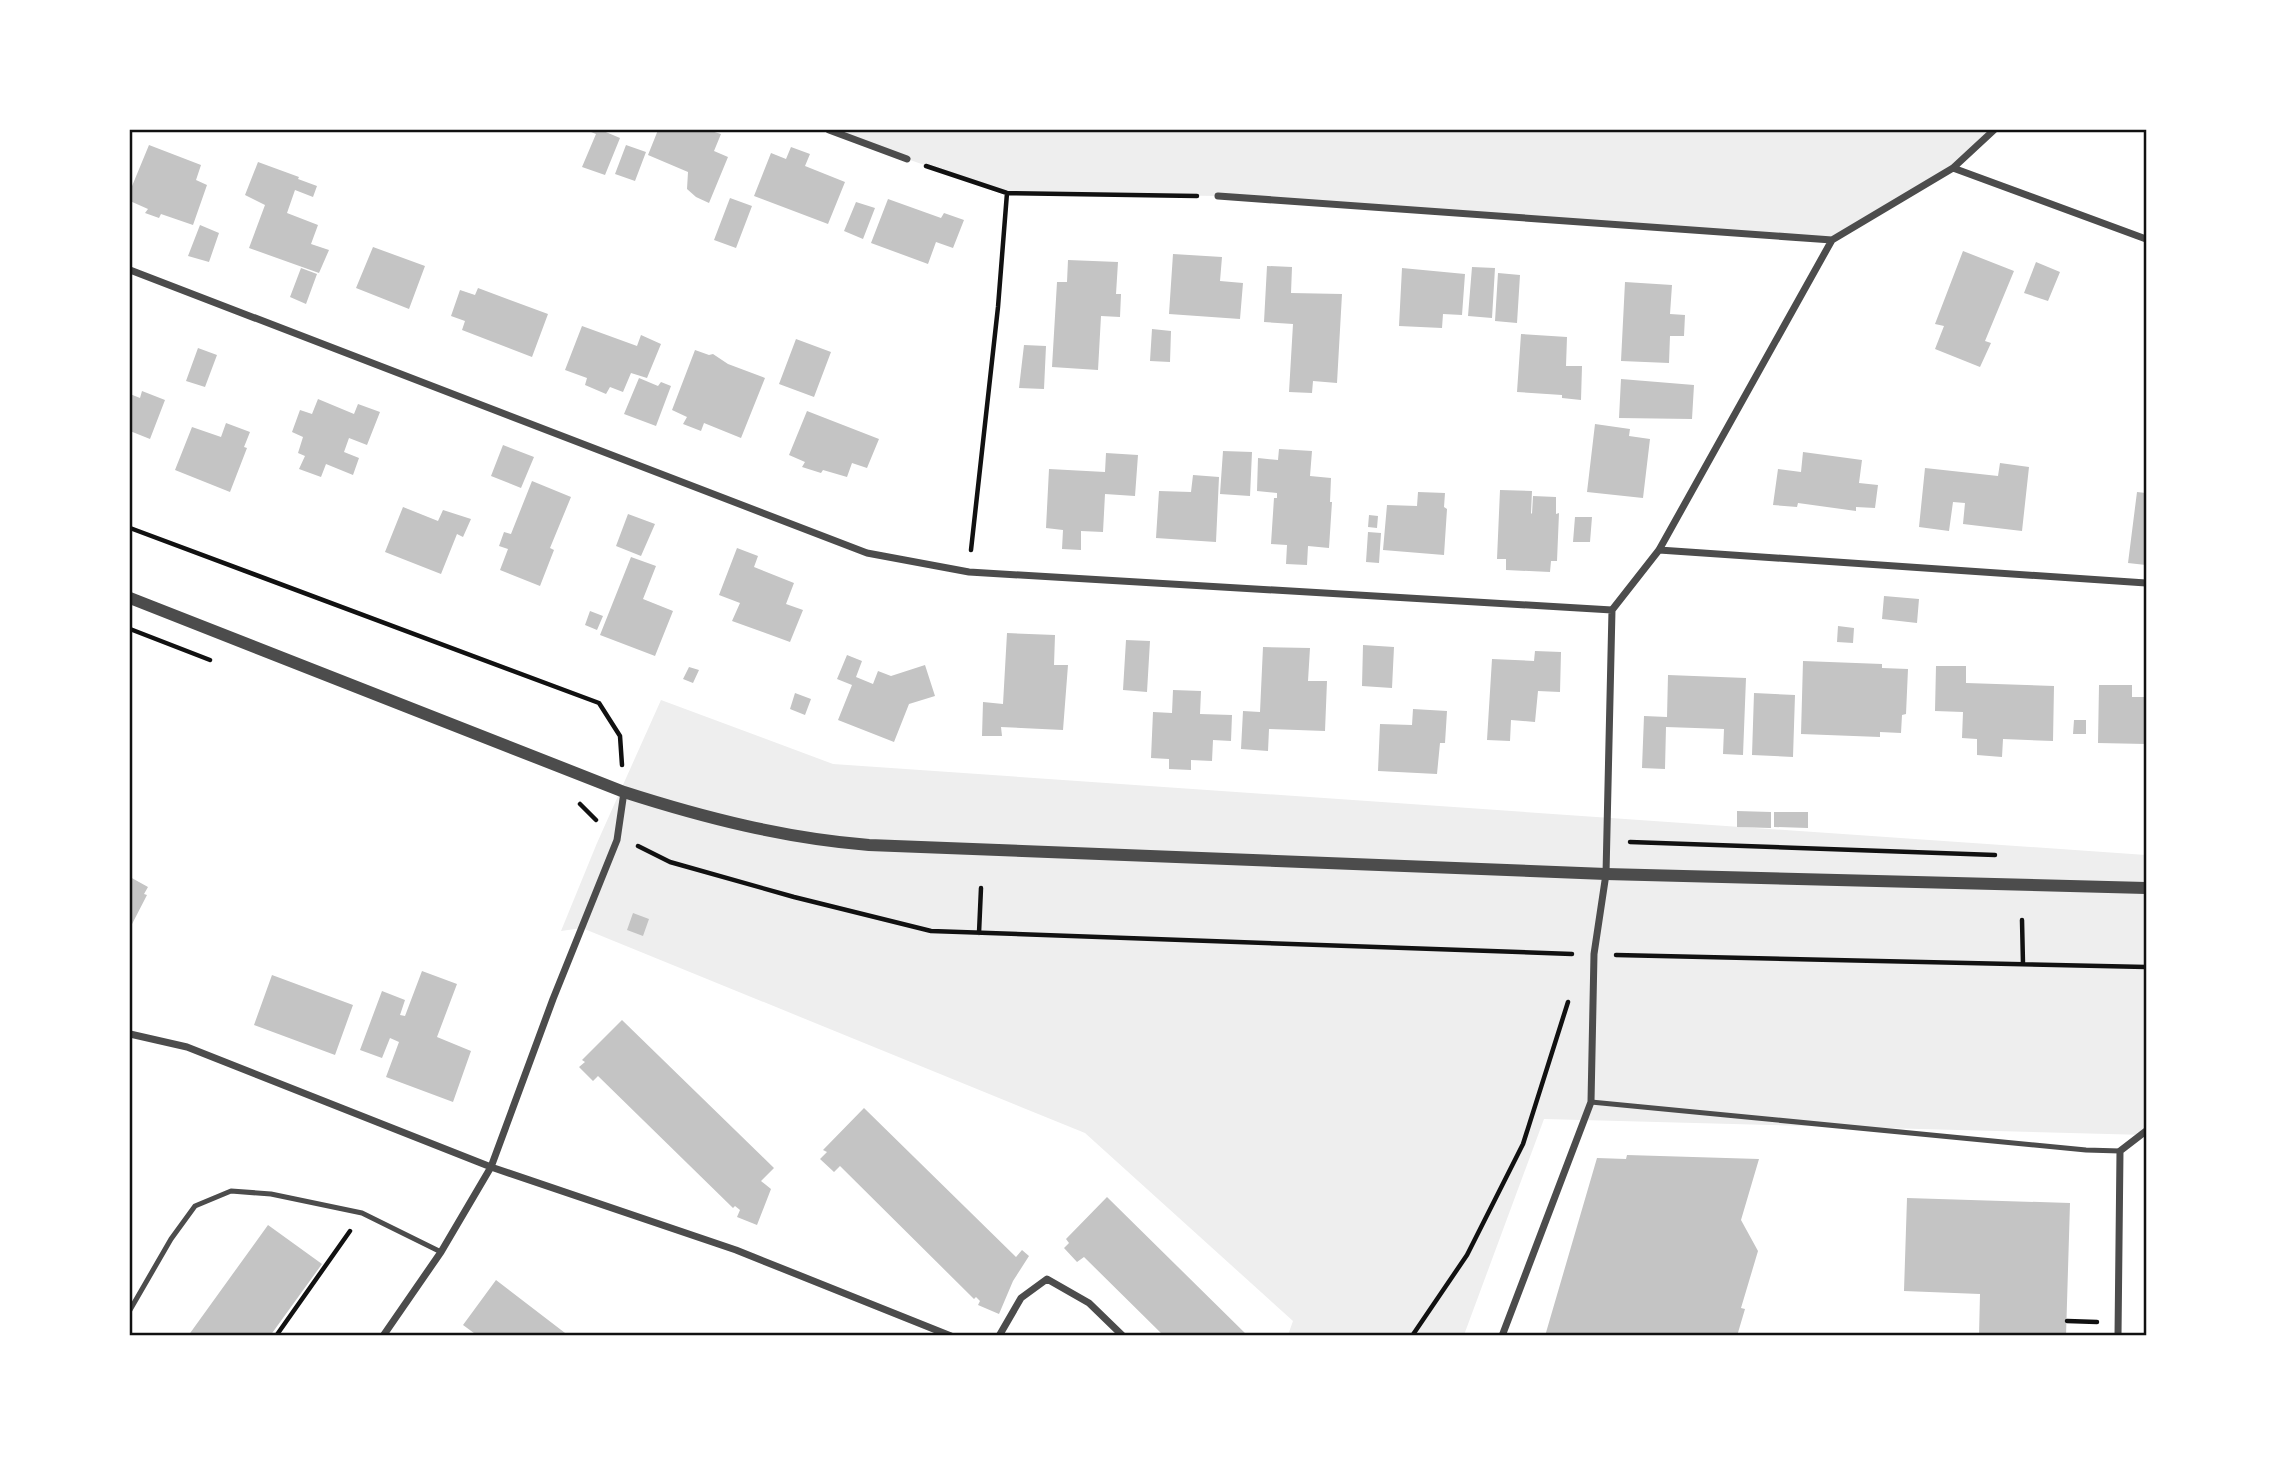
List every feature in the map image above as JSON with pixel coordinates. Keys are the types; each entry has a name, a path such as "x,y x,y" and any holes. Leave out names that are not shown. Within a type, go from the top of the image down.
{"street":[{"path":"829,130 907,159"},
{"path":"1502,1335 1591,1102 1594,954 1606,874 1612,610 1659,550 1832,240 1953,168 1994,130"},
{"path":"1953,168 2147,239"},
{"path":"1218,196 1832,240"},
{"path":"130,270 867,553 969,572 1612,610"},
{"path":"1659,550 2147,583"},
{"path":"130,597 624,792 694,815 752,829 833,842 1606,874 2147,888"},
{"path":"383,1335 441,1252 491,1167 553,999 617,840 624,792"},
{"path":"130,1034 187,1047 491,1167 736,1250 951,1335"},
{"path":"2118,1335 2120,1151 2147,1131"},
{"path":"999,1335 1021,1298 1047,1279 1089,1303 1123,1335"}],"lane":[{"path":"1591,1102 2086,1150 2120,1151"},
{"path":"130,1310 171,1239 195,1206 231,1191 271,1194 362,1213 441,1252"}],"path":[{"path":"907,159 1007,193 1218,196"},
{"path":"969,572 998,307 1007,193"},
{"path":"130,528 599,703 620,737 624,792"},
{"path":"130,629 220,664"},
{"path":"580,804 617,840 642,847 670,862 794,897 931,931 1594,954 2147,967"},
{"path":"1606,841 1996,855"},
{"path":"979,933 981,888"},
{"path":"2022,920 2022,964"},
{"path":"1412,1335 1467,1255 1523,1144 1571,992"},
{"path":"276,1335 362,1213"}],"shaded area":[{"path":"832,130 1994,130 1953,168 1832,240 1218,196 1007,193"},
{"path":"661,700 833,764 2146,855 2146,1135 1544,1119 1464,1335 1288,1335 1293,1321 1085,1133 582,928 561,931"}],"building":[{"path":"586,130 601,130 620,138 605,175 582,167 596,134"},
{"path":"658,130 708,130 721,134 714,151 728,157 709,203 687,189 688,172 648,155"},
{"path":"149,145 201,165 196,180 207,185 193,225 161,214 159,218 145,213 148,209 130,201 130,191"},
{"path":"626,145 646,152 635,181 615,174"},
{"path":"791,147 810,154 805,166 845,182 828,224 754,196 771,153 786,159"},
{"path":"258,162 317,186 313,197 295,190 287,213 318,225 311,244 329,250 319,273 249,248 265,205 245,195"},
{"path":"730,198 752,206 736,248 714,240"},
{"path":"888,199 941,218 944,213 964,220 953,248 936,242 928,264 871,243"},
{"path":"856,202 875,208 863,239 844,231"},
{"path":"200,225 219,233 209,262 188,256"},
{"path":"373,247 425,266 409,309 356,288"},
{"path":"1963,251 2014,271 1985,341 1991,343 1980,367 1935,349 1944,326 1935,324"},
{"path":"1173,254 1222,257 1220,281 1243,283 1240,319 1169,314"},
{"path":"1068,260 1118,262 1116,294 1121,294 1120,317 1101,316 1098,370 1052,367 1057,282 1067,282"},
{"path":"2036,262 2060,272 2048,301 2024,293"},
{"path":"1267,266 1292,267 1291,293 1342,294 1337,383 1313,381 1312,393 1289,392 1293,324 1264,322"},
{"path":"1472,267 1495,268 1492,318 1468,316"},
{"path":"301,268 317,274 306,304 290,297"},
{"path":"1402,268 1465,274 1462,315 1443,314 1442,328 1399,326"},
{"path":"1498,273 1520,275 1517,323 1495,321"},
{"path":"1625,282 1672,285 1670,314 1685,315 1684,336 1670,336 1669,363 1621,361"},
{"path":"478,288 548,314 532,357 462,330 465,321 451,316 460,290 475,295"},
{"path":"582,326 637,346 641,335 661,344 647,378 631,373 623,392 610,387 606,394 585,385 587,378 565,370"},
{"path":"1152,329 1171,331 1170,362 1150,361"},
{"path":"1521,334 1567,337 1566,366 1582,366 1581,400 1562,398 1562,395 1517,392"},
{"path":"796,339 831,352 814,397 779,384"},
{"path":"1024,345 1046,346 1044,389 1019,388"},
{"path":"198,348 217,355 205,387 186,381"},
{"path":"695,350 713,354 728,364 765,378 741,438 704,423 701,431 683,424 687,417 672,410"},
{"path":"639,378 658,386 661,382 671,386 656,426 624,414"},
{"path":"1621,379 1694,385 1692,419 1619,418"},
{"path":"142,391 165,400 150,439 130,431 130,394 140,398"},
{"path":"318,399 354,414 358,404 380,412 367,445 349,438 344,452 359,458 353,475 326,464 321,477 299,469 305,456 298,453 303,437 292,432 300,410 312,414"},
{"path":"807,411 879,439 867,468 852,463 847,477 823,470 821,473 802,467 805,462 789,455"},
{"path":"226,423 250,432 244,447 247,448 230,492 175,470 192,427 221,437"},
{"path":"1595,424 1630,429 1629,436 1650,439 1643,498 1587,492"},
{"path":"503,445 534,457 521,488 491,476"},
{"path":"1279,449 1312,451 1310,476 1331,478 1329,548 1308,546 1307,565 1286,564 1287,545 1271,544 1274,498 1277,498 1277,493 1257,491 1258,458 1278,460"},
{"path":"1223,451 1252,452 1250,496 1220,494"},
{"path":"1803,452 1862,460 1859,483 1878,485 1875,508 1856,507 1856,511 1798,503 1797,507 1773,505 1778,469 1801,472"},
{"path":"1106,453 1138,455 1135,496 1105,494 1103,532 1081,531 1081,550 1062,549 1063,530 1046,528 1049,469 1105,472"},
{"path":"2000,463 2029,467 2022,531 1963,524 1965,503 1953,502 1949,531 1919,527 1925,468 1998,476"},
{"path":"1193,475 1219,477 1216,542 1156,538 1159,491 1191,492"},
{"path":"532,481 571,497 550,548 554,550 540,586 500,570 508,549 499,546 504,532 511,534"},
{"path":"1500,490 1532,491 1532,514 1533,496 1556,497 1556,514 1559,513 1557,561 1551,561 1550,572 1506,570 1506,559 1497,559"},
{"path":"1418,492 1445,493 1444,507 1447,509 1444,555 1383,550 1387,505 1417,506"},
{"path":"2137,492 2146,493 2146,565 2128,563"},
{"path":"403,507 438,521 443,510 471,519 463,537 457,534 441,574 385,552"},
{"path":"628,514 655,524 641,556 616,546"},
{"path":"1369,515 1378,516 1377,528 1368,527"},
{"path":"1575,517 1592,517 1590,542 1573,542"},
{"path":"1368,532 1381,533 1379,563 1366,562"},
{"path":"737,548 758,556 754,567 794,583 786,604 803,610 790,642 732,621 740,603 719,595"},
{"path":"631,557 656,566 643,599 673,611 655,656 600,635"},
{"path":"1884,596 1919,599 1917,623 1882,619"},
{"path":"590,611 603,616 597,630 585,625"},
{"path":"1838,626 1854,628 1853,643 1837,642"},
{"path":"1007,633 1055,635 1054,665 1068,665 1063,730 1001,727 1002,736 982,736 983,702 1003,704"},
{"path":"1126,640 1150,641 1147,692 1123,690"},
{"path":"1363,645 1394,647 1392,688 1362,686"},
{"path":"1263,647 1310,648 1308,681 1327,681 1325,731 1269,729 1268,751 1241,749 1243,711 1260,712"},
{"path":"1535,651 1561,652 1560,692 1538,691 1535,722 1511,720 1510,741 1487,740 1492,659 1534,661"},
{"path":"847,655 862,661 856,677 873,684 878,671 891,676 925,665 935,696 909,704 894,742 838,720 852,685 837,679"},
{"path":"1803,661 1882,664 1882,668 1908,669 1906,714 1902,715 1901,733 1880,732 1880,737 1801,734"},
{"path":"1936,666 1966,666 1966,683 2054,686 2053,741 2003,739 2002,757 1977,755 1977,739 1962,738 1963,712 1935,711"},
{"path":"689,667 699,670 693,683 683,679"},
{"path":"1668,675 1746,678 1743,755 1723,754 1724,729 1666,727 1665,769 1642,768 1644,716 1667,717"},
{"path":"2099,685 2132,685 2132,697 2146,697 2146,744 2098,743"},
{"path":"1173,690 1201,691 1200,714 1232,715 1231,741 1213,740 1212,761 1191,760 1191,770 1169,769 1169,759 1151,758 1153,712 1172,713"},
{"path":"795,693 811,699 805,715 790,709"},
{"path":"1754,693 1795,695 1793,757 1752,755"},
{"path":"1413,709 1447,711 1445,743 1440,743 1437,774 1378,771 1380,724 1412,725"},
{"path":"2074,720 2086,720 2086,734 2073,734"},
{"path":"1737,811 1771,812 1771,828 1737,827"},
{"path":"1774,812 1808,812 1808,828 1774,827"},
{"path":"130,877 148,887 144,894 147,895 130,928"},
{"path":"633,913 649,919 643,936 627,930"},
{"path":"422,971 457,984 437,1037 471,1051 453,1102 386,1077 399,1042 390,1038 382,1058 360,1050 382,991 405,1000 400,1015 405,1016"},
{"path":"272,975 353,1005 335,1055 254,1025"},
{"path":"622,1020 774,1168 761,1181 771,1189 757,1225 737,1217 740,1210 735,1206 733,1208 598,1076 593,1081 579,1067 585,1062 582,1060"},
{"path":"864,1108 1016,1257 1022,1250 1029,1256 1013,1281 999,1314 978,1305 980,1301 976,1297 974,1299 840,1166 834,1172 820,1159 827,1152 823,1150"},
{"path":"1627,1155 1759,1159 1741,1220 1758,1251 1741,1308 1745,1309 1737,1336 1545,1336 1597,1158 1626,1159"},
{"path":"1107,1197 1248,1336 1164,1336 1084,1257 1077,1262 1064,1248 1069,1243 1066,1239"},
{"path":"1907,1198 2070,1203 2066,1336 1979,1336 1980,1294 1904,1291"},
{"path":"268,1225 322,1264 270,1336 188,1336"},
{"path":"496,1280 569,1336 478,1336 463,1325"}]}
